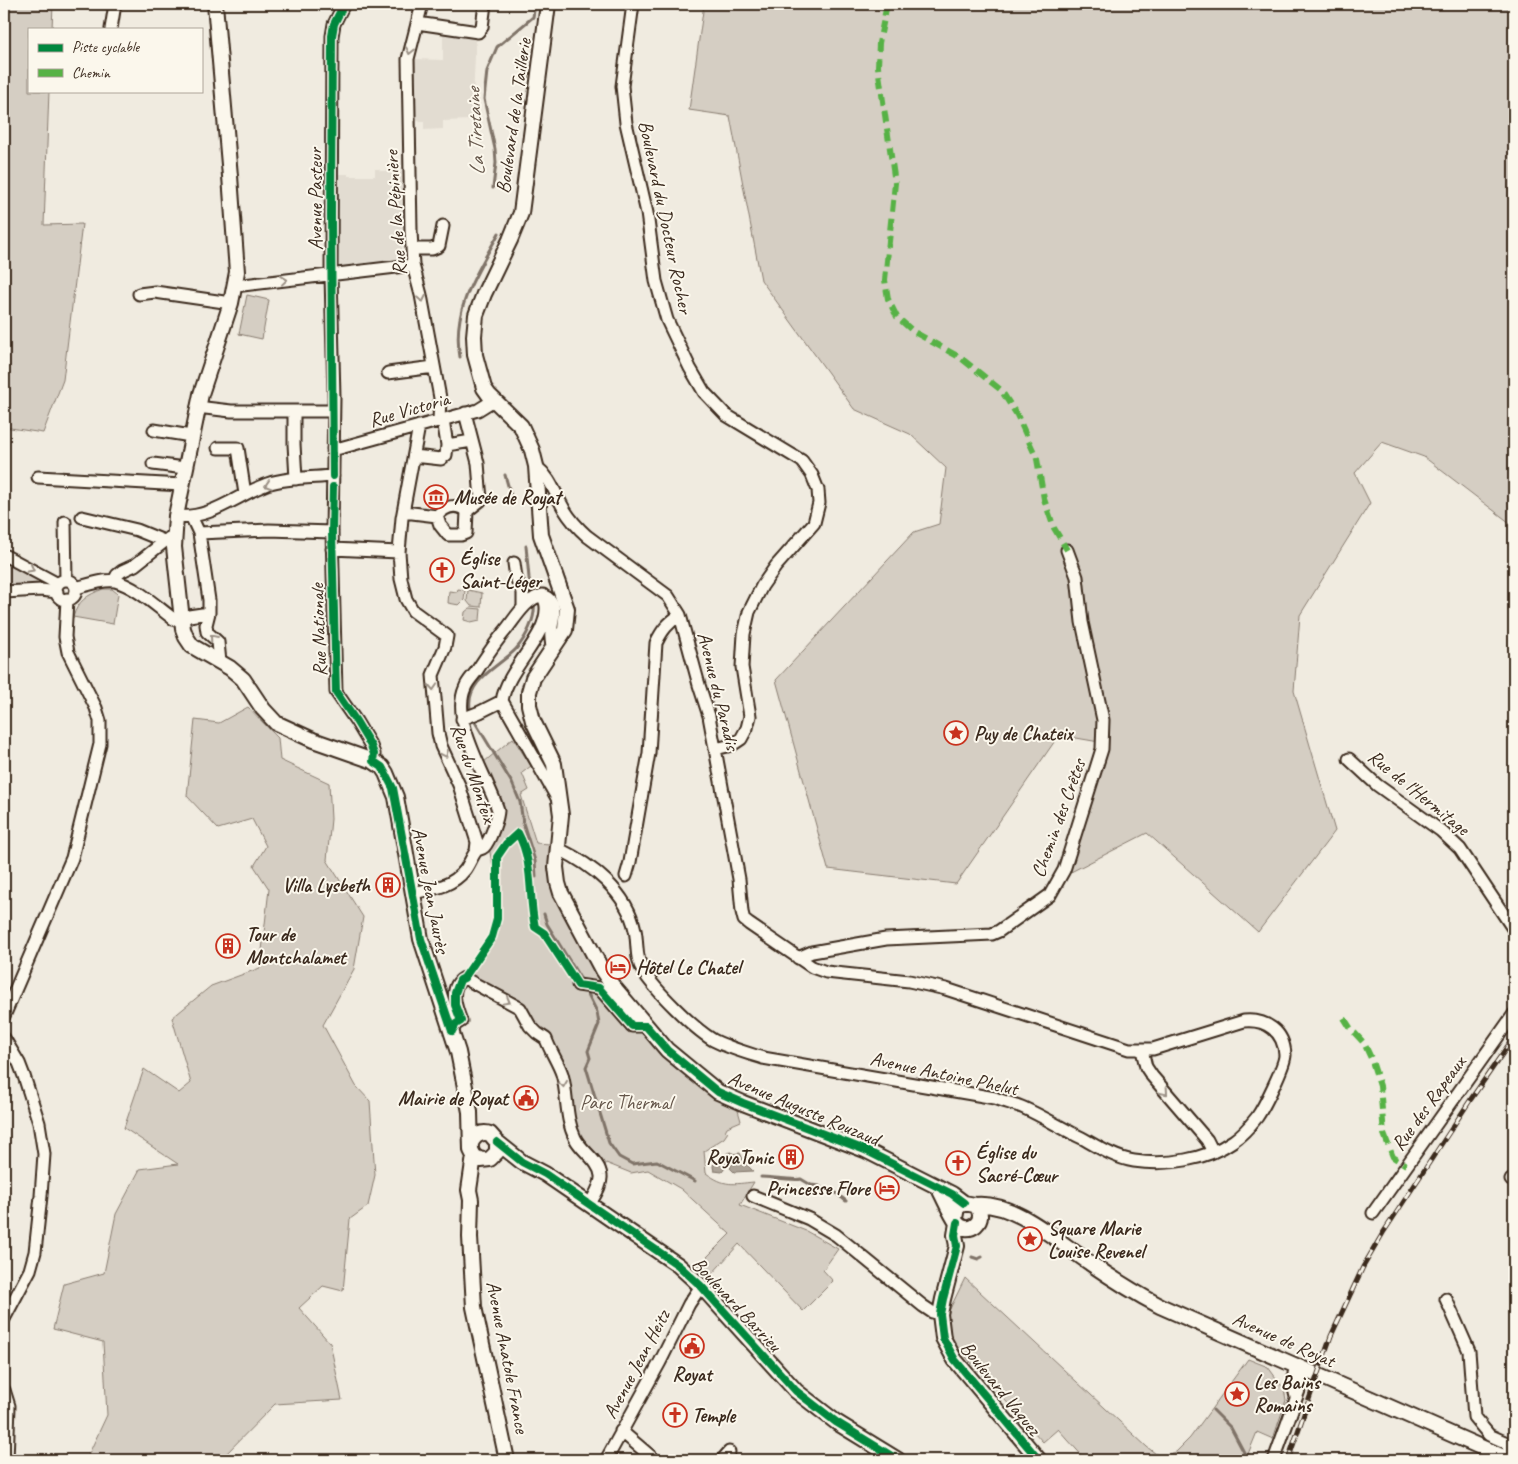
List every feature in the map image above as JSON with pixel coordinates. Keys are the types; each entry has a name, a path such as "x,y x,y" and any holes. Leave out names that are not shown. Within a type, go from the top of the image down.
{"main road":[{"path":"215,4 237,255 236,286 203,386 191,436 176,516 169,539 182,620 186,637 192,646 220,662 243,679 263,710 276,723 313,740 373,761"},
{"name":"Boulevard de la Taillerie","path":"548,4 521,213 476,315 474,355 484,388 521,426 532,450 536,466 541,535 566,610 565,630 553,650"},
{"name":"Avenue Auguste Rouzaud","path":"553,650 533,678 528,692 533,721 554,764 561,816 556,867 558,883 567,906 607,978 667,1050 718,1092 865,1150 970,1204"},
{"name":"Avenue Jean Jaurès","path":"373,761 382,767 393,788 398,807 421,939 458,1052 470,1112 469,1128 473,1149"},
{"name":"Avenue Jean Jaurès","path":"470,1112 492,1138"},
{"path":"482,1133 492,1138 498,1148 492,1158 482,1160 473,1149 476,1136 482,1133"},
{"name":"Boulevard Barrieu","path":"492,1138 522,1162 545,1174 664,1254 701,1286 796,1391 836,1422 898,1460"},
{"name":"Avenue Anatole France","path":"473,1149 470,1183 470,1237 474,1307 507,1460"},
{"name":"Boulevard Barrieu","path":"492,1158 522,1162"},
{"name":"Avenue Anatole France","path":"471,1200 480,1172 492,1158"},
{"path":"938,1187 956,1220 962,1227 975,1224 990,1214 1010,1211"},
{"path":"970,1204 979,1209 975,1224 964,1240 957,1246 957,1208 970,1204"},
{"name":"Avenue de Royat","path":"970,1204 987,1204 1010,1211 1032,1223 1125,1287 1150,1300 1301,1369 1509,1460"},
{"name":"Boulevard Vaquez","path":"957,1246 940,1314 943,1338 951,1356 1039,1460"}],"street":[{"path":"111,28 115,4"},
{"name":"Avenue Pasteur","path":"333,449 334,398 331,275 332,36 334,24 344,4"},
{"name":"Rue de la Pépinière","path":"422,4 408,59 412,249 413,265 421,295 440,398 441,420 447,445"},
{"path":"416,23 478,32 482,27 485,4"},
{"name":"Boulevard du Docteur Rocher","path":"633,4 622,86 626,123 647,213 656,281 667,320 704,392 726,416 802,461 812,475 818,490 819,503 814,523 762,586 749,612 744,634 742,667 750,716 747,728 741,739 732,745 715,749"},
{"path":"412,249 432,249 439,246 443,226"},
{"path":"236,286 413,265"},
{"path":"139,294 155,292 231,304"},
{"path":"388,373 434,367"},
{"name":"Rue Victoria","path":"333,449 478,410 494,400"},
{"path":"198,407 231,411 333,411"},
{"path":"294,411 296,479"},
{"path":"465,413 478,463 482,500 467,511"},
{"path":"332,549 399,552 419,426"},
{"path":"154,430 191,436"},
{"path":"414,456 441,459 446,455 447,445 472,441"},
{"path":"218,448 238,448 244,494"},
{"name":"Rue Nationale","path":"333,449 332,549 336,692 370,746 374,754 373,761"},
{"path":"153,464 185,468"},
{"name":"Avenue du Paradis","path":"536,466 546,474 565,511 575,525 668,596 680,615 709,716 739,879 744,920 798,958"},
{"path":"176,516 191,516 218,508 244,494 269,484 296,479 333,476"},
{"path":"38,478 182,485"},
{"path":"436,516 443,508 450,506 462,507 467,511"},
{"path":"436,516 440,525 448,534 461,535 466,532 467,511"},
{"path":"404,512 436,516"},
{"path":"82,516 169,539"},
{"path":"191,516 199,533 209,600 207,632 218,642 220,662"},
{"path":"4,592 41,590 60,585 73,583 76,588 75,594 67,599 61,598 60,585 65,522"},
{"path":"199,533 269,530 332,532"},
{"path":"114,581 122,571 141,561 169,539"},
{"name":"Chemin des Crêtes","path":"798,958 812,952 886,939 992,934 1050,895 1064,870 1094,780 1104,734 1103,720 1081,614 1077,577 1067,550"},
{"name":"Rue du Monteix","path":"399,552 401,579 407,601 413,611 447,636 445,647 433,676 438,733 441,746 459,785 477,842 476,851"},
{"path":"4,555 60,585"},
{"path":"514,563 516,578 523,592 533,601 546,606 544,621 504,690 502,701 560,804"},
{"path":"76,588 98,582 114,581 135,591 175,620 209,613"},
{"path":"412,893 437,889 462,874 476,851 484,847 498,816 498,810 480,766 472,752 461,705 464,688 498,640 533,601 548,598 554,607 550,635 553,650"},
{"path":"4,1016 72,858 100,744 100,721 96,708 68,652 65,637 67,599"},
{"path":"626,876 649,753 656,643 662,630 669,622 680,615"},
{"path":"465,718 502,701"},
{"name":"Rue de l'Hermitage","path":"1349,759 1377,785 1441,830 1460,849 1514,930"},
{"name":"Avenue Antoine Phelut","path":"559,849 596,872 616,891 634,922 637,951 642,969 673,1006 696,1028 713,1040 736,1050 763,1058 995,1098 1025,1109 1117,1156 1134,1161 1154,1162 1182,1161 1213,1152 1232,1142 1245,1132 1258,1116 1283,1065 1285,1055 1282,1041 1275,1030 1265,1023 1255,1020 1244,1021 1153,1049 1128,1049 946,989 909,981 826,972 812,967 798,958"},
{"path":"452,1031 456,1024 461,1021 455,1005 455,993 460,980 464,978 520,1008 530,1026 546,1039 562,1074 567,1110 575,1139 598,1167 601,1174 601,1182 590,1204"},
{"path":"578,986 594,986 599,988 632,1026 646,1026"},
{"name":"Rue des Rapeaux","path":"1373,1212 1514,1014"},
{"path":"4,1038 19,1063 24,1076 39,1123 44,1154 42,1196 35,1252 30,1270 4,1319"},
{"path":"1142,1050 1146,1066 1152,1076 1207,1140 1213,1152"},
{"path":"753,1196 809,1219 836,1235 924,1306 932,1312 940,1314"},
{"name":"Avenue Jean Heitz","path":"606,1460 660,1362 689,1304 701,1286"},
{"path":"1446,1298 1469,1351 1474,1417 1489,1435 1507,1443 1509,1460"},
{"path":"1274,1460 1296,1397 1292,1377 1301,1369"},
{"path":"4,1390 9,1406 8,1460"},
{"path":"621,1431 654,1460"}],"shaded area":[{"path":"443,30 476,35 472,120 443,121 443,129 424,130 424,122 416,121 413,76 415,59 443,60"},
{"path":"375,169 380,171 402,171 402,180 406,181 406,187 402,188 405,238 402,238 402,261 342,268 338,265 338,174 375,176"},
{"path":"732,1152 732,1154 740,1153 745,1163 753,1171 734,1172 730,1168 732,1163 728,1161 725,1163 726,1167 722,1172 714,1171 713,1164 718,1160 727,1158 727,1153"}],"green space":[{"path":"4,4 53,4 52,28 28,28 28,92 49,92 44,225 82,224 63,380 43,433 4,427"},
{"path":"704,4 1514,4 1514,526 1424,457 1382,442 1355,473 1370,503 1300,615 1294,691 1335,831 1258,932 1147,833 1067,874 1105,743 1059,735 956,884 828,869 776,680 914,532 939,524 946,468 910,434 854,409 761,280 730,116 689,110"},
{"path":"247,295 269,300 262,339 239,334"},
{"path":"4,559 39,577 38,585 4,584"},
{"path":"103,589 112,589 118,594 113,624 73,617 84,599"},
{"path":"458,589 465,590 464,600 459,605 448,603 449,591 457,592"},
{"path":"468,590 482,593 481,607 471,606 467,601"},
{"path":"470,608 481,609 480,620 471,622 464,620 465,612"},
{"path":"248,707 278,738 280,760 329,783 331,819 327,860 363,917 354,969 323,1025 356,1086 370,1101 375,1175 368,1206 350,1219 343,1291 323,1286 299,1308 330,1343 342,1400 275,1404 220,1460 86,1460 107,1415 103,1342 53,1329 64,1284 104,1273 116,1214 140,1169 178,1164 124,1128 144,1069 179,1093 191,1083 172,1018 211,986 260,968 269,889 254,866 266,846 252,819 218,829 187,796 195,720 219,723"},
{"name":"Parc Thermal","path":"513,738 531,766 522,773 529,790 521,795 536,843 550,844 548,871 553,893 602,983 635,1025 737,1107 741,1121 727,1127 725,1131 728,1132 724,1138 704,1151 706,1173 719,1181 729,1184 754,1182 740,1205 806,1231 838,1249 823,1270 833,1281 803,1311 739,1244 701,1286 689,1275 730,1234 681,1189 648,1170 631,1173 606,1163 594,1207 587,1202 597,1172 571,1138 561,1107 557,1075 542,1042 529,1034 518,1010 462,974 487,938 494,919 496,886 489,847 500,822 484,762"},
{"path":"965,1278 1160,1457 1176,1452 1190,1438 1248,1359 1268,1367 1284,1389 1286,1400 1273,1439 1257,1432 1248,1454 1253,1457 1252,1460 1086,1460 1058,1429 1043,1442 948,1335 947,1315"}],"waterway":[{"name":"La Tiretaine","path":"493,188 496,163 495,149 484,99 487,71 497,47 533,17 535,4"},
{"name":"La Tiretaine","path":"460,357 459,323 463,307 475,277 499,233"},
{"name":"La Tiretaine","path":"505,475 513,503"},
{"name":"La Tiretaine","path":"526,546 532,597"},
{"name":"La Tiretaine","path":"470,708 470,698 473,689 486,674 516,649 523,639 532,621 534,603"},
{"name":"La Tiretaine","path":"475,722 512,783 520,802 523,823 535,861 536,877"},
{"name":"La Tiretaine","path":"544,914 547,924 583,983"},
{"name":"La Tiretaine","path":"585,988 597,1012 599,1024 588,1051 590,1058 586,1067 609,1143 619,1157 632,1164 657,1161 695,1181"},
{"name":"La Tiretaine","path":"761,1177 801,1179 811,1185 819,1186 825,1191 836,1193 846,1201"},
{"name":"La Tiretaine","path":"972,1257 978,1259 982,1257"},
{"path":"1213,1410 1231,1428 1248,1460"}],"railway":[{"path":"1288,1460 1331,1336 1363,1267 1383,1233 1514,1037"}],"marked path":[{"path":"887,4 879,43 878,67 895,183 885,280 888,299 897,317 914,332 961,358 1001,390 1017,415 1037,459 1044,499 1054,528 1067,550"},
{"path":"1344,1018 1364,1043 1371,1058 1380,1086 1384,1134 1393,1157 1406,1165"}],"cycle path":[{"path":"333,476 332,36 334,24 344,4"},
{"path":"333,487 332,532 336,692 371,746 374,754 373,761 382,767 393,788 421,939 452,1031"},
{"path":"452,1031 456,1024 461,1021 455,1005 455,993 460,980 464,978 492,937 497,919 497,857 506,844 518,833 529,867 535,927 544,933 578,985 599,988 632,1026 646,1026 667,1050 718,1092 865,1150 952,1194 964,1203"},
{"path":"497,1142 522,1162 545,1174 678,1265 701,1286 796,1391 836,1422 898,1460"},
{"path":"957,1223 955,1235 957,1246 940,1314 943,1338 955,1360 1039,1460"}],"place":[{"name":"Musée de Royat","path":"436,497"},
{"name":"Église Saint-Léger","path":"442,570"},
{"name":"Puy de Chateix","path":"956,733"},
{"name":"Villa Lysbeth","path":"388,885"},
{"name":"Tour de Montchalamet","path":"228,946"},
{"name":"Hôtel Le Chatel","path":"618,967"},
{"name":"Mairie de Royat","path":"526,1098"},
{"name":"RoyaTonic","path":"791,1157"},
{"name":"Église du Sacré-Cœur","path":"958,1163"},
{"name":"Princesse Flore","path":"887,1188"},
{"name":"Square Marie Louise Revenel","path":"1030,1239"},
{"name":"Royat","path":"692,1346"},
{"name":"Les Bains Romains","path":"1237,1394"},
{"name":"Temple","path":"675,1415"}]}
